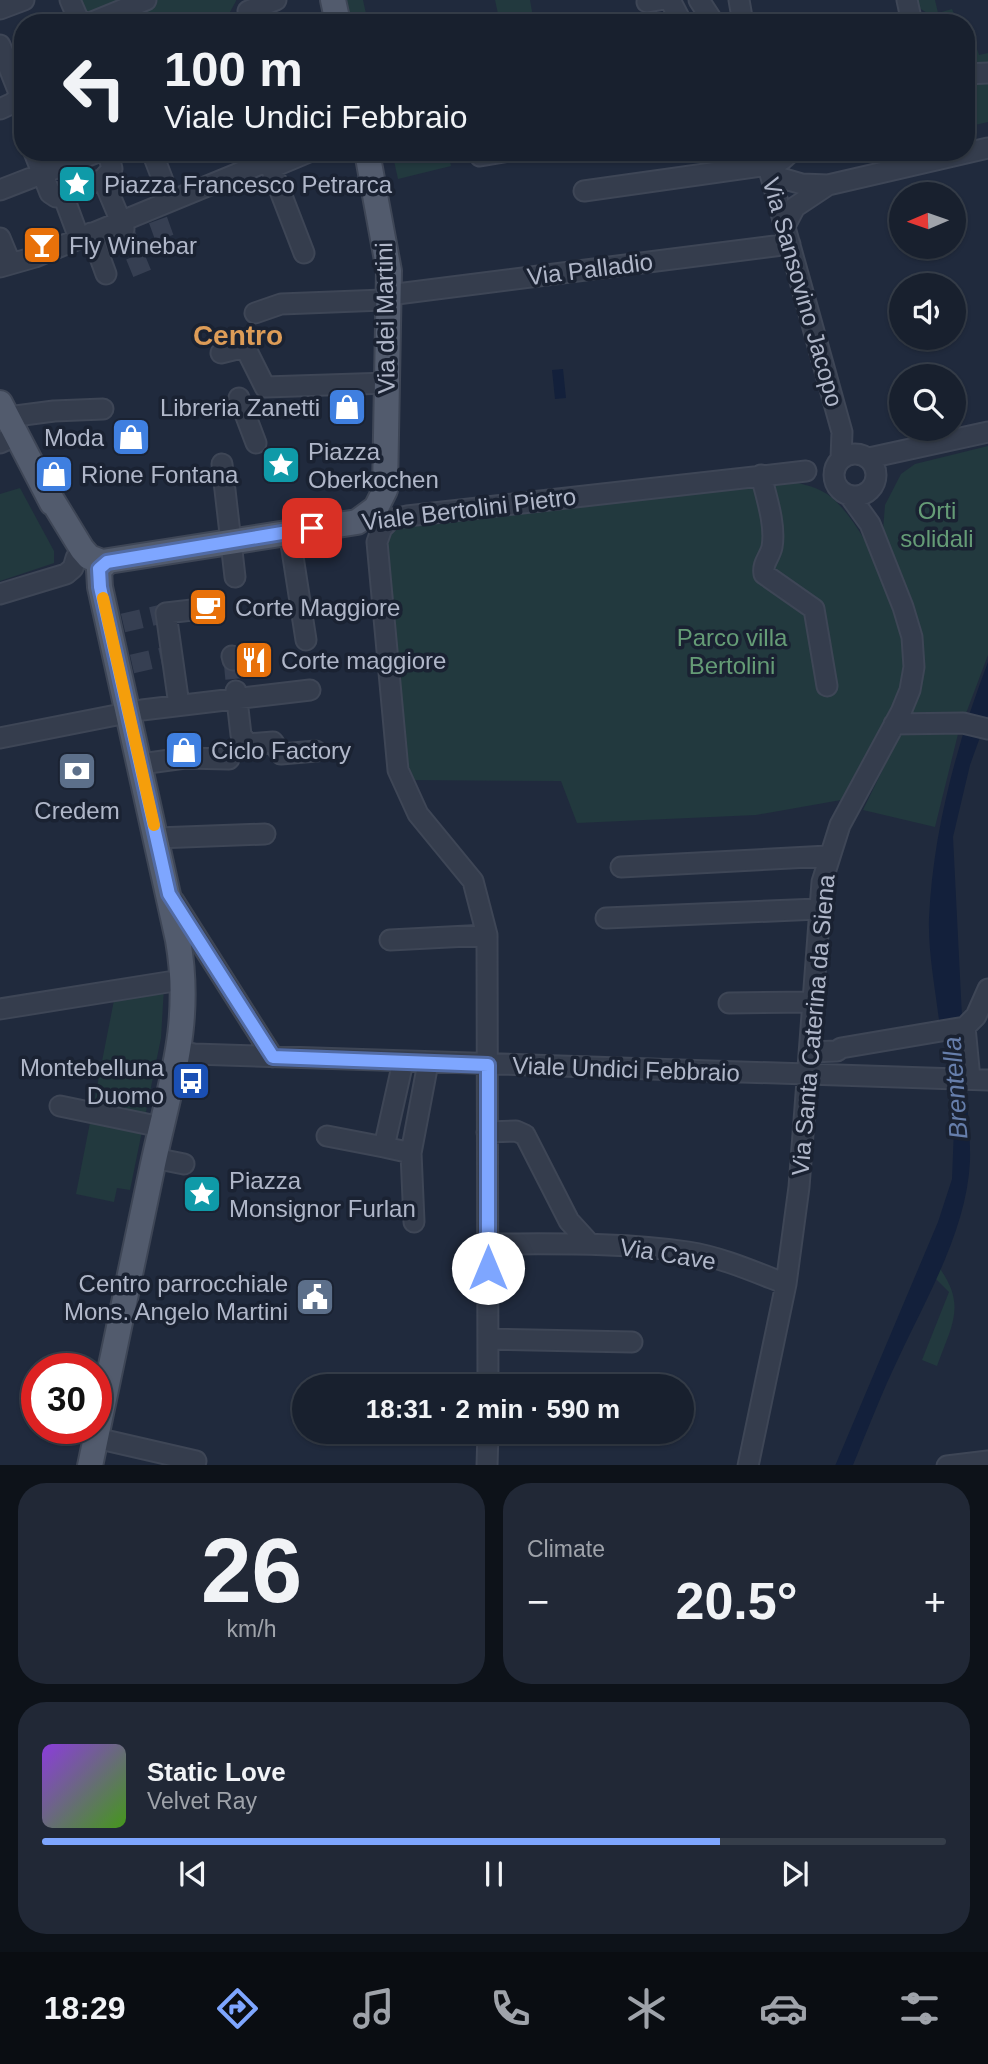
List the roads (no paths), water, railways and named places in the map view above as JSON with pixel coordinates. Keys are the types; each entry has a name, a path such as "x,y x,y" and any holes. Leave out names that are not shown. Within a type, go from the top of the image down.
{"main road":[{"name":"Via dei Martini","path":"369,161 386,248 388,383 385,486"},
{"path":"6,424 86,554 97,561 107,562"},
{"path":"357,522 376,508 385,486"},
{"path":"46,489 113,641"},
{"name":"Viale Bertolini Pietro","path":"107,562 357,522"},
{"path":"107,562 100,566 99,575 169,894 184,983 180,1051 160,1127 112,1361"},
{"path":"90,1465 95,1444"}],"street":[{"path":"0,9 24,0"},
{"path":"112,14 146,0"},
{"path":"246,11 275,0"},
{"path":"0,45 14,78"},
{"path":"38,161 52,196 63,195 103,180 112,169 110,161"},
{"path":"0,190 76,161"},
{"path":"153,161 160,209"},
{"path":"0,238 5,265 35,257 85,236 122,225 266,161"},
{"path":"266,161 277,205"},
{"path":"266,161 304,253"},
{"path":"584,191 768,164 802,184 828,185 932,161"},
{"name":"Via Sansovino Jacopo","path":"768,164 854,473"},
{"path":"103,180 122,225"},
{"path":"787,235 795,207 828,185"},
{"path":"63,195 103,274"},
{"name":"Via Palladio","path":"386,297 787,235"},
{"path":"255,313 281,304 386,297"},
{"path":"220,353 245,346 265,387 388,383"},
{"path":"239,398 256,443"},
{"path":"6,424 54,411 103,409"},
{"path":"854,473 910,452 988,432"},
{"path":"222,464 232,530 229,541 235,577"},
{"name":"Viale Bertolini Pietro","path":"357,522 761,475 806,471 854,473"},
{"name":"Via Santa Caterina da Siena","path":"748,1465 786,1284 799,1187 809,1074 818,909 828,856 840,825 910,690 914,667 912,637 854,473"},
{"path":"761,475 772,547 764,564 764,574 814,609 827,686"},
{"path":"378,540 382,528 399,518 385,486"},
{"path":"357,522 373,530 378,540 398,770 418,814 473,881 487,935 488,1374"},
{"path":"289,531 306,640"},
{"path":"0,594 66,574 73,568 76,558"},
{"path":"179,705 166,613 192,610"},
{"path":"0,738 130,712 239,696 310,690"},
{"path":"239,696 241,735 247,744 274,742 281,754 316,751"},
{"path":"894,724 962,723 986,729"},
{"path":"141,764 186,758 229,759"},
{"path":"157,838 265,834"},
{"path":"621,867 828,856"},
{"path":"169,894 273,1057"},
{"path":"606,918 818,909"},
{"path":"390,940 487,935"},
{"path":"0,1009 168,982"},
{"path":"810,1052 837,1051 884,1039 963,1028 976,1016 988,989"},
{"path":"729,1003 813,1002"},
{"path":"963,1028 975,1080"},
{"name":"Viale Undici Febbraio","path":"180,1051 194,1054 428,1063 975,1080"},
{"path":"384,1147 402,1062"},
{"path":"414,1222 411,1153 428,1063"},
{"path":"60,1106 160,1127"},
{"name":"Via Cave","path":"487,1132 516,1131 525,1135 569,1221 590,1244"},
{"path":"327,1136 411,1153"},
{"path":"154,1158 184,1164"},
{"name":"Via Cave","path":"488,1244 590,1244 690,1253 746,1268 786,1284"},
{"path":"488,1339 632,1342"},
{"path":"112,1442 196,1461"},
{"path":"487,1465 488,1444"},
{"path":"947,1465 988,1461"}],"water":[{"path":"563,369 566,398 555,399 552,370"},
{"path":"988,662 988,715 970,765 953,837 962,1017 939,1020 929,931 931,885 948,788 966,724"},
{"name":"Brentella","path":"959,1032 968,1113 970,1161 962,1212 944,1262 887,1384 853,1465 835,1465 938,1222 952,1179 954,1128 947,1034"}],"tunnel":[{"path":"158,220 167,245"},
{"path":"124,229 144,278"},
{"path":"192,610 213,608"},
{"path":"123,623 166,613"},
{"path":"132,664 172,655"},
{"path":"233,660 236,691"}],"place":[{"name":"Piazza Francesco Petrarca","path":"77,184"},
{"name":"Fly Winebar","path":"42,245"},
{"name":"Libreria Zanetti","path":"347,407"},
{"name":"Moda","path":"131,437"},
{"name":"Piazza Oberkochen","path":"281,465"},
{"name":"Rione Fontana","path":"54,474"},
{"name":"Corte Maggiore","path":"208,607"},
{"name":"Corte maggiore","path":"254,660"},
{"name":"Ciclo Factory","path":"184,750"},
{"name":"Credem","path":"77,771"},
{"name":"Montebelluna Duomo","path":"191,1081"},
{"name":"Piazza Monsignor Furlan","path":"202,1194"},
{"name":"Centro parrocchiale Mons. Angelo Martini","path":"315,1297"}],"district":[{"name":"Centro","path":"238,335"}],"park label":[{"name":"Orti solidali","path":"937,524"},
{"name":"Parco villa Bertolini","path":"732,651"}]}
